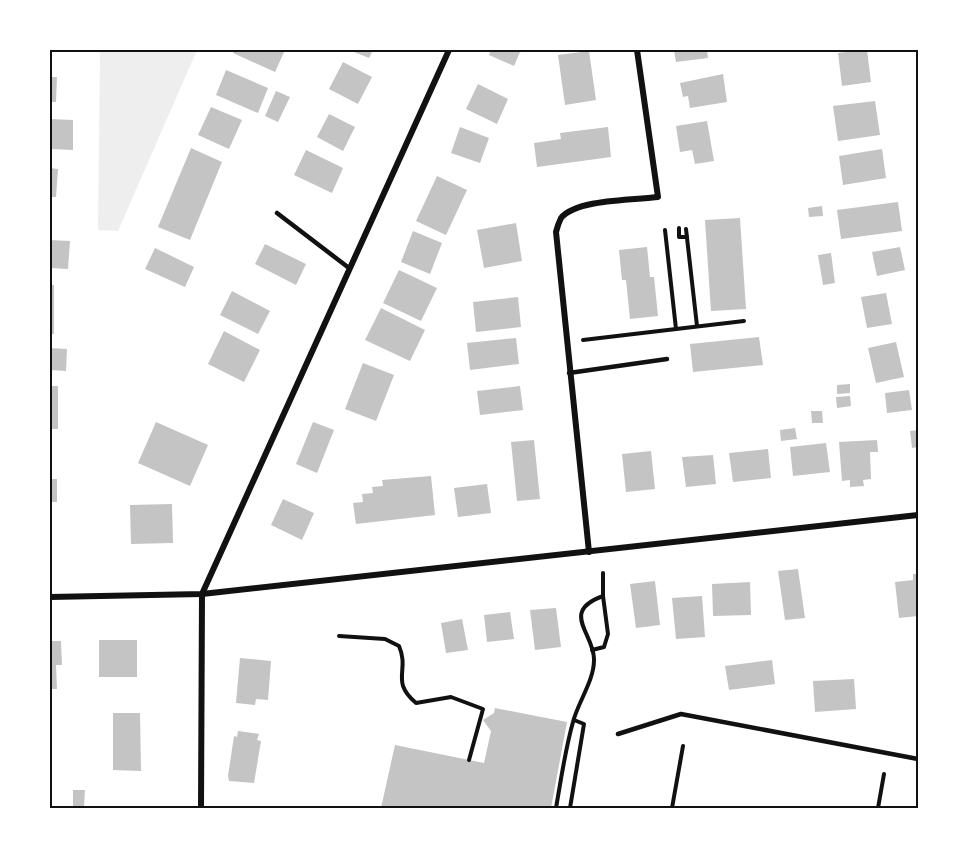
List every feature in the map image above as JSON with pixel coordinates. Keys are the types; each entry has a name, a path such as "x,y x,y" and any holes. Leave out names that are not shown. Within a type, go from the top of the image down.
{"street":[{"path":"201,808 202,594 449,50"},
{"path":"589,552 556,232 561,218 573,209 591,204 658,197 637,50"},
{"path":"50,597 202,594 918,515"}],"lane":[{"path":"277,213 349,268"},
{"path":"569,372 667,359"},
{"path":"618,734 681,714 918,759"}],"path":[{"path":"679,228 679,237 687,237"},
{"path":"665,230 676,329"},
{"path":"686,230 697,326"},
{"path":"583,340 744,321"},
{"path":"592,650 604,647 608,634 603,596 603,573"},
{"path":"556,808 573,720 594,661 592,650 580,622 582,610 593,599 603,596"},
{"path":"339,636 385,639 399,646 404,658 400,676 405,694 416,703 451,697 483,710 469,760"},
{"path":"570,808 584,724 573,720"},
{"path":"672,808 683,746"},
{"path":"878,808 884,774"}],"shaded area":[{"path":"100,50 197,50 118,231 98,230"}],"building":[{"path":"235,50 285,50 275,72 233,53"},
{"path":"349,50 373,50 369,58"},
{"path":"491,50 521,50 514,66 489,55"},
{"path":"674,50 707,50 708,58 676,62"},
{"path":"867,50 871,82 842,86 838,53"},
{"path":"589,51 596,100 565,105 558,55"},
{"path":"343,62 372,77 358,104 329,89"},
{"path":"226,70 268,88 258,113 216,95"},
{"path":"723,74 727,102 690,108 688,96 683,97 680,83"},
{"path":"50,77 57,77 56,102 50,102"},
{"path":"478,84 508,99 497,124 466,109"},
{"path":"276,91 290,97 278,122 265,116"},
{"path":"875,101 880,135 838,141 833,106"},
{"path":"211,107 242,120 229,149 198,135"},
{"path":"329,114 355,127 343,151 317,137"},
{"path":"50,119 73,120 73,150 50,149"},
{"path":"707,121 714,161 695,164 692,150 680,152 676,126"},
{"path":"460,127 489,138 480,163 451,153"},
{"path":"608,127 611,157 537,167 534,143 561,139 560,133"},
{"path":"191,148 222,162 190,240 158,227"},
{"path":"882,149 886,178 843,185 839,156"},
{"path":"306,150 343,168 332,193 294,175"},
{"path":"50,168 58,169 56,197 50,197"},
{"path":"437,176 467,190 446,235 416,221"},
{"path":"898,202 902,231 841,239 837,210"},
{"path":"822,206 823,216 809,217 808,208"},
{"path":"740,218 746,309 711,311 705,220"},
{"path":"516,223 522,261 484,268 477,230"},
{"path":"413,231 442,243 430,274 401,262"},
{"path":"50,240 70,241 68,269 50,268"},
{"path":"265,244 306,264 296,285 255,264"},
{"path":"647,247 650,277 654,277 658,316 630,319 626,280 622,280 619,250"},
{"path":"900,247 905,270 877,276 872,252"},
{"path":"155,248 194,267 185,287 145,269"},
{"path":"831,253 835,283 823,285 818,255"},
{"path":"399,270 437,288 421,321 383,303"},
{"path":"50,285 54,285 54,334 50,334"},
{"path":"232,291 270,311 258,334 220,315"},
{"path":"886,293 892,324 867,328 861,297"},
{"path":"518,297 521,327 476,332 473,302"},
{"path":"381,308 425,330 410,361 365,340"},
{"path":"224,331 260,350 244,382 208,364"},
{"path":"759,337 763,365 693,372 690,344"},
{"path":"516,338 519,364 470,370 467,343"},
{"path":"896,342 904,377 876,383 868,348"},
{"path":"50,348 67,349 66,371 50,370"},
{"path":"363,363 394,375 376,421 345,409"},
{"path":"850,384 850,393 837,394 837,385"},
{"path":"50,386 58,386 58,429 50,429"},
{"path":"520,386 523,410 480,415 477,391"},
{"path":"909,390 912,410 887,413 885,393"},
{"path":"850,396 851,406 837,408 836,397"},
{"path":"811,411 822,411 823,423 812,423"},
{"path":"156,422 208,445 190,486 138,463"},
{"path":"313,422 334,430 317,473 296,464"},
{"path":"795,428 797,439 781,441 780,430"},
{"path":"918,430 918,447 912,448 910,431"},
{"path":"534,440 540,499 517,501 511,442"},
{"path":"877,440 878,452 870,452 871,479 863,480 864,486 850,487 850,480 842,481 839,442"},
{"path":"826,443 830,472 793,476 790,447"},
{"path":"768,449 771,478 733,482 729,453"},
{"path":"651,451 655,489 626,492 622,454"},
{"path":"713,455 716,484 686,487 682,457"},
{"path":"431,476 435,515 356,524 353,503 363,502 362,494 373,493 372,487 383,486 382,480"},
{"path":"50,479 57,479 57,502 50,502"},
{"path":"487,484 491,513 458,517 454,488"},
{"path":"283,499 314,513 302,540 271,525"},
{"path":"172,504 173,543 131,544 130,505"},
{"path":"798,569 805,618 785,620 778,571"},
{"path":"913,574 918,574 918,616 899,618 895,582 913,580"},
{"path":"655,581 660,625 636,628 630,584"},
{"path":"750,582 751,615 713,616 712,584"},
{"path":"702,596 705,637 676,639 672,598"},
{"path":"556,608 561,647 535,650 530,610"},
{"path":"510,612 514,639 487,642 484,615"},
{"path":"462,619 468,650 446,653 441,623"},
{"path":"99,640 137,640 137,677 99,677"},
{"path":"50,641 61,641 62,665 56,665 57,689 50,689"},
{"path":"240,658 271,661 268,700 256,699 255,705 236,703"},
{"path":"772,660 775,684 729,690 725,666"},
{"path":"854,679 856,709 815,712 813,681"},
{"path":"495,708 567,722 551,808 381,808 395,745 484,763 491,731 483,720 494,713"},
{"path":"113,713 140,713 141,771 113,770"},
{"path":"238,731 259,734 257,740 261,741 254,783 229,781 234,736 237,737"},
{"path":"73,790 85,790 84,808 73,808"}]}
